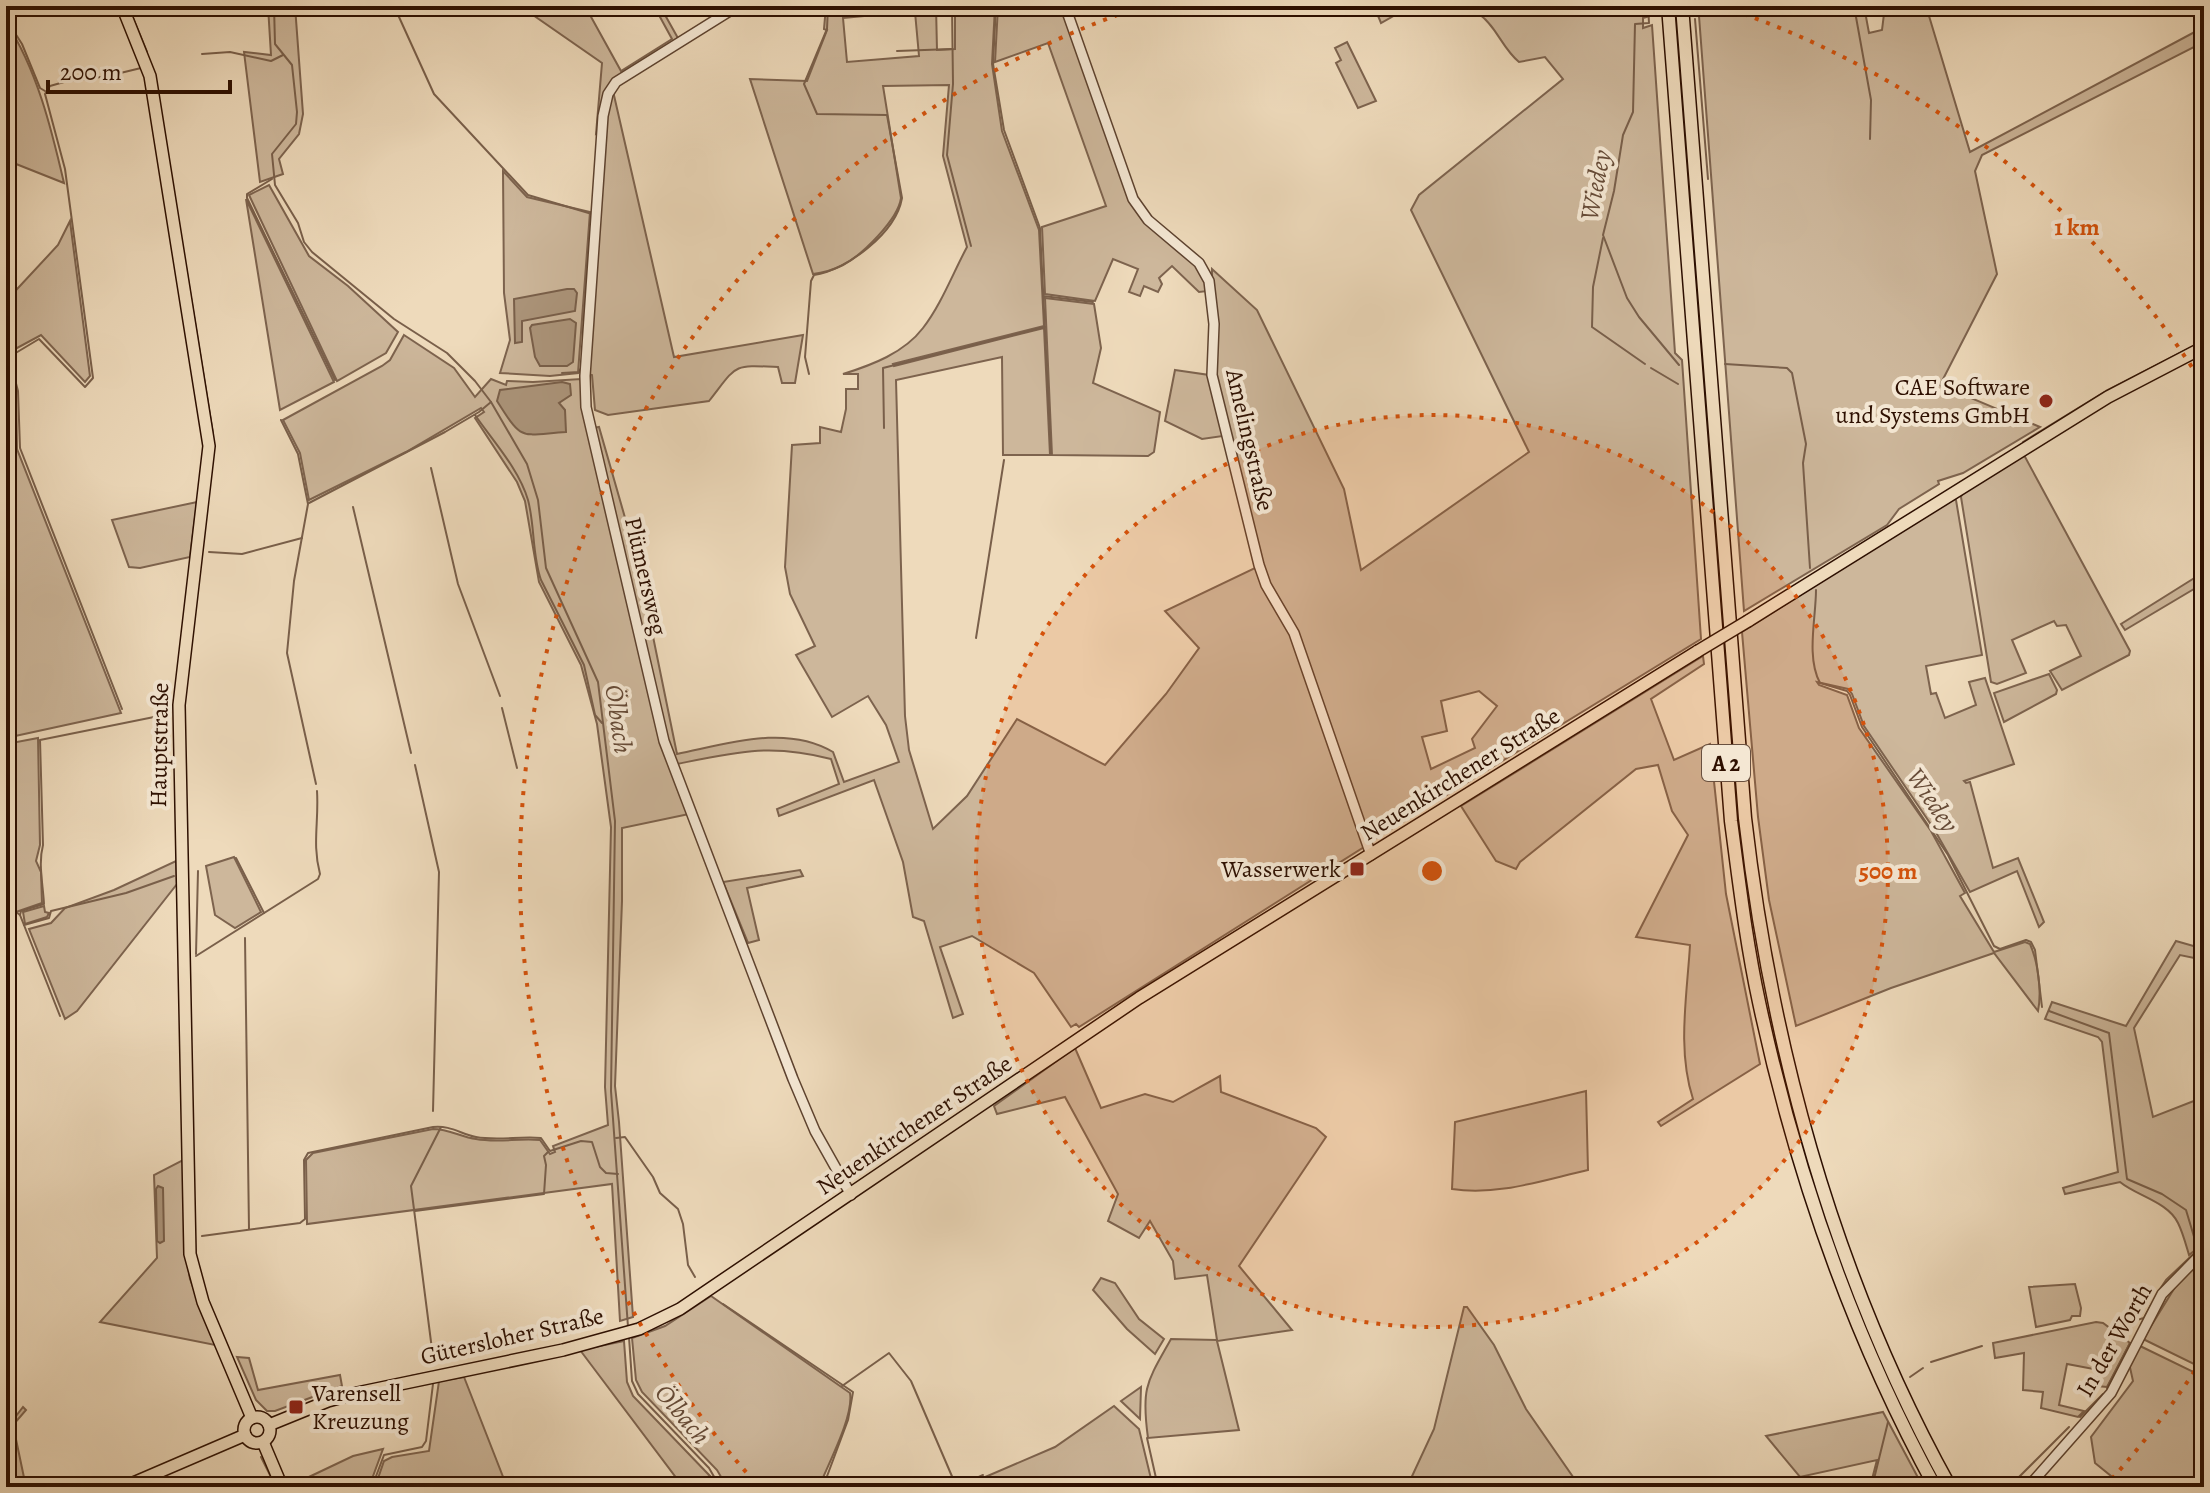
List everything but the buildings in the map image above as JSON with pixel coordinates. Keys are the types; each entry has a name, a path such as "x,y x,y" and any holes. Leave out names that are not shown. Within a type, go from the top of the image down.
{"highway":[{"name":"A 2","path":"1668,6 1731,821 1753,969 1781,1094 1828,1246 1872,1358 1935,1487"},
{"name":"A 2","path":"1682,6 1740,761 1762,939 1794,1089 1835,1226 1884,1353 1950,1487"}],"main road":[{"name":"Hauptstraße","path":"122,6 148,67 209,446 179,705 190,1254 203,1302 252,1418"},
{"name":"Neuenkirchener Straße","path":"629,1332 680,1309 1139,998 2108,397 2204,347"},
{"name":"Gütersloher Straße","path":"269,1425 357,1393 563,1350 629,1332"},
{"path":"252,1418 264,1419 269,1425 269,1435 263,1442 253,1442 245,1435 245,1425 252,1418"},
{"path":"124,1487 245,1435"},
{"path":"263,1442 282,1487"}],"street":[{"name":"Plümersweg","path":"743,6 733,9 616,82 608,94 603,116 585,376 586,407 664,741 793,1079 815,1131 851,1195"},
{"name":"Amelingstraße","path":"1065,6 1133,199 1148,220 1199,263 1209,281 1214,324 1212,375 1259,565 1266,585 1294,633 1371,855"},
{"name":"In der Worth","path":"2028,1487 2111,1393 2162,1294 2204,1251"},
{"path":"2039,1477 2046,1487"}],"shaded area":[{"path":"268,6 295,6 303,114 299,134 279,159 283,174 260,182 244,52 271,55"},
{"path":"520,6 585,6 621,71 672,39 654,6 660,6 679,40 608,87 602,100 599,133 596,134 602,63"},
{"path":"826,6 873,6 874,15 843,18 847,62 919,56 915,12 878,14 877,6 936,6 937,50 955,49 955,6 995,6 992,64 1002,131 1039,230 1044,326 893,364 1044,328 1050,455 1003,455 1002,357 896,380 905,716 909,750 933,829 967,796 1017,719 1105,765 1166,694 1199,648 1165,611 1257,567 1291,633 1364,847 1079,1027 1076,1024 1071,1027 1034,973 972,936 940,947 963,1014 953,1018 924,921 913,917 903,862 874,780 779,816 777,809 839,784 831,759 771,750 677,764 667,741 593,428 599,427 638,563 677,754 756,739 796,739 833,752 844,782 899,762 886,725 868,696 832,717 796,655 815,646 790,594 785,567 792,445 820,443 820,427 841,432 846,389 858,389 858,374 843,374 887,357 915,337 936,309 967,247 943,156 949,85 883,86 901,198 898,207 878,236 860,253 839,267 813,274 750,79 807,81 827,30 824,29"},
{"path":"998,6 1061,6 1131,201 1202,272 1208,291 1199,292 1172,266 1159,278 1162,284 1158,292 1144,286 1140,296 1129,292 1138,269 1113,259 1095,301 1045,294 1042,227 1106,206 1048,43 995,62"},
{"path":"1374,6 1411,6 1381,23"},
{"path":"1481,6 1656,6 1657,14 1643,18 1643,28 1652,25 1675,353 1682,360 1701,639 1370,842 1297,630 1262,564 1213,371 1212,269 1257,310 1344,489 1361,570 1529,452 1411,210 1419,195 1563,79 1545,57 1519,62 1479,14","holes":["1479,691 1497,706 1472,739 1475,748 1431,769 1422,737 1447,731 1441,701"]},
{"path":"1772,6 1864,6 1869,33 1882,30 1885,6 1926,6 1970,152 2204,27 2204,42 1982,155 1975,171 1997,274 1940,385 2040,427 1963,473 1938,481 1939,484 1899,509 1887,525 1744,611 1699,16"},
{"path":"6,22 35,79 64,183 6,160"},
{"path":"1347,42 1376,101 1358,108 1336,63 1341,60 1335,48"},
{"path":"613,91 674,357 803,335 795,383 782,383 778,367 743,367 731,373 709,401 608,415 595,410 592,375 587,374 605,116"},
{"path":"503,171 527,197 590,212 578,373 550,376 500,373 510,340 504,293"},
{"path":"269,185 309,256 348,286 398,332 386,353 337,381 249,195"},
{"path":"246,199 334,382 280,410"},
{"path":"70,221 90,376 85,382 41,335 6,354 6,301 58,245"},
{"path":"574,289 577,293 575,311 522,321 522,342 515,343 514,299"},
{"path":"1045,298 1094,304 1101,348 1093,383 1160,412 1154,452 1148,456 1052,455"},
{"path":"570,319 576,323 573,362 567,366 540,366 535,357 530,328 532,325"},
{"path":"404,335 454,368 475,397 491,379 506,385 507,381 581,379 661,742 689,814 622,828 615,1086 633,1317 620,1321 612,1184 307,1224 306,1160 313,1153 433,1129 484,1140 540,1140 550,1154 555,1152 553,1146 608,1125 605,1087 611,827 597,724 581,665 539,582 525,501 517,482 475,418 484,412 481,408 406,452 309,500 300,453 283,420 382,366 390,360"},
{"path":"6,361 16,391 17,449 121,713 6,738"},
{"path":"1175,370 1209,375 1223,436 1202,439 1165,421"},
{"path":"562,382 570,384 571,395 559,403 565,410 566,432 524,433 512,424 497,401 500,390"},
{"path":"2024,455 2130,651 2129,655 2062,690 2050,671 2081,656 2066,625 2057,626 2054,621 2012,640 2026,673 1997,684 1991,682 1961,497"},
{"path":"1953,498 1956,500 1982,655 1926,666 1931,694 1936,693 1945,718 1976,705 1969,682 1985,678 2014,764 1964,781 1970,782 1993,868 2018,858 2044,922 2039,927 2017,871 1970,892 1934,829 1864,726 1852,694 1848,689 1817,682 1847,695 1859,728 1931,831 1965,893 1960,896 1994,952 2025,942 2030,944 2038,977 2038,1011 1994,953 1891,988 1796,1026 1769,900 1758,817 1742,632"},
{"path":"197,502 190,557 140,568 129,567 112,520"},
{"path":"2204,572 2204,583 2125,630 2121,624"},
{"path":"1703,656 1704,664 1651,699 1674,760 1710,744 1726,894 1760,1064 1661,1126 1658,1122 1693,1099 1684,1042 1690,945 1636,937 1688,835 1672,811 1658,765 1636,769 1520,862 1516,869 1496,861 1461,806"},
{"path":"2049,674 2056,694 2004,722 1994,693"},
{"path":"38,738 40,845 36,861 41,872 42,903 16,912 6,902 6,744"},
{"path":"234,857 261,912 235,928 215,915 206,866"},
{"path":"176,861 177,884 77,1011 65,1019 29,929 51,923 65,908 114,890"},
{"path":"800,870 803,876 747,888 759,940 748,943 723,882"},
{"path":"44,906 45,912 49,913 47,917 25,924 23,912"},
{"path":"2176,941 2204,949 2204,960 2180,955 2134,1028 2153,1117 2204,1097 2204,1243 2189,1255 2173,1216 2160,1204 2120,1182 2065,1194 2063,1188 2118,1172 2102,1042 2098,1037 2045,1019 2052,1002 2126,1026"},
{"path":"1075,1048 1101,1108 1145,1094 1173,1102 1220,1076 1221,1092 1316,1128 1326,1137 1239,1266 1292,1330 1217,1341 1239,1430 1148,1438 1145,1407 1148,1386 1171,1339 1217,1340 1207,1275 1175,1279 1173,1261 1150,1221 1139,1238 1108,1221 1118,1194 1065,1097 997,1114 994,1106"},
{"path":"1586,1091 1588,1170 1503,1189 1452,1189 1455,1122"},
{"path":"183,1160 186,1254 190,1279 215,1345 100,1322 157,1258 154,1175"},
{"path":"158,1186 163,1188 164,1241 160,1243 157,1241"},
{"path":"2204,1258 2204,1369 2143,1339 2177,1284"},
{"path":"1101,1278 1115,1283 1139,1319 1164,1339 1155,1354 1127,1329 1093,1290"},
{"path":"2075,1284 2080,1316 2036,1327 2029,1287"},
{"path":"711,1296 850,1393 844,1427 819,1487 727,1487 717,1470 642,1392 636,1380 632,1338 665,1326"},
{"path":"1464,1307 1494,1345 1526,1409 1580,1487 1407,1487 1434,1429"},
{"path":"2103,1323 2130,1343 2107,1387 2097,1386 2099,1370 2067,1364 2059,1405 2084,1411 2078,1417 2041,1408 2043,1392 2023,1390 2024,1353 1995,1358 1993,1343"},
{"path":"624,1341 627,1382 633,1396 710,1476 685,1487 672,1487 680,1483 580,1350"},
{"path":"2138,1345 2204,1377 2202,1487 2103,1487 2111,1476 2095,1463 2091,1437 2133,1381 2129,1363"},
{"path":"237,1357 249,1358 258,1390 340,1375 342,1386 275,1411 267,1411 256,1400"},
{"path":"464,1377 507,1487 375,1487 384,1461 429,1451 439,1381"},
{"path":"1141,1387 1140,1419 1121,1401"},
{"path":"1114,1406 1139,1429 1153,1487 962,1487 1055,1447"},
{"path":"23,1407 26,1410 13,1425 26,1487 6,1487 6,1429"},
{"path":"1883,1412 1923,1487 1870,1487 1877,1460 1800,1477 1766,1436"},
{"path":"383,1449 369,1487 292,1485 353,1456"}],"waterway":[{"name":"Ölbach","path":"274,6 275,44 292,65 297,112 296,124 272,154 275,185 312,252 394,319 447,353 491,402 527,464 538,500 546,568 598,682 615,821 611,1091 628,1327"},
{"path":"394,6 434,94 528,195 592,214"},
{"path":"809,374 805,357 814,275 841,266 868,248 890,224 902,198 887,115 817,114 804,84 827,29 828,6"},
{"path":"952,6 953,84 947,155 971,246"},
{"path":"996,6 993,64 1004,130 1040,228 1051,454"},
{"name":"Wiedey","path":"1648,6 1649,23 1635,24 1633,112 1623,135 1603,235 1627,298 1679,365"},
{"path":"1854,6 1871,100 1870,139"},
{"path":"133,18 147,52"},
{"path":"6,19 22,44 40,88 45,91"},
{"path":"1695,19 1708,179"},
{"path":"897,51 952,49"},
{"path":"202,54 230,52 271,61 283,55"},
{"path":"122,709 20,448 18,391 9,357 39,339 85,387 93,378 65,169 45,94 50,86 64,82 141,68"},
{"path":"272,179 247,194 247,198 335,380"},
{"path":"583,333 590,232"},
{"path":"1603,238 1593,287 1592,327 1645,364"},
{"path":"186,267 213,434"},
{"path":"1043,296 1093,302"},
{"path":"884,428 883,368 1045,327"},
{"path":"2023,442 2106,391 2192,347"},
{"path":"6,348 16,350"},
{"name":"Wiedey","path":"1725,364 1787,368 1792,373 1806,444 1803,463 1810,568"},
{"path":"562,373 579,372 581,368"},
{"path":"1651,368 1678,384"},
{"path":"309,503 445,432 491,402"},
{"path":"475,415 512,466 524,489 541,580 584,665 595,715 602,723"},
{"path":"281,420 298,454 308,504 294,581 287,653 316,784"},
{"path":"976,638 1004,460"},
{"path":"431,468 458,584 500,696"},
{"path":"353,507 411,753"},
{"path":"209,552 242,554 302,538"},
{"name":"Wiedey","path":"1816,590 1813,661 1820,683 1847,691 1850,695 1862,727 1948,855 1994,946 2000,949 2026,940 2031,942 2035,950 2042,1007"},
{"path":"502,708 517,768"},
{"path":"20,915 21,911 44,904 40,740 164,715"},
{"path":"415,765 439,872 433,1111"},
{"path":"196,956 318,879 317,791"},
{"path":"236,858 264,913"},
{"path":"196,954 198,871"},
{"path":"24,925 49,918 51,911 126,893 174,876"},
{"path":"6,904 20,915 60,1016"},
{"path":"245,938 249,1229"},
{"name":"Wiedey","path":"2049,1011 2109,1033 2127,1179 2162,1194 2186,1210 2198,1250"},
{"path":"202,1236 300,1223 305,1219 304,1160 308,1153 433,1127 445,1127 484,1138 541,1138 550,1151 581,1141 592,1142 600,1167 606,1173 618,1174"},
{"path":"434,1365 411,1186 441,1127"},
{"path":"616,1138 625,1137 653,1177 660,1193 678,1209 688,1265 695,1277"},
{"path":"415,1211 544,1194 544,1156 548,1152"},
{"path":"2160,1289 2204,1244"},
{"path":"723,1304 853,1392 848,1420 823,1487"},
{"path":"2118,1325 2144,1318 2151,1305"},
{"name":"Ölbach","path":"629,1337 632,1381 638,1394 709,1468 720,1487"},
{"path":"2107,1388 2130,1343"},
{"path":"1931,1362 1982,1346"},
{"path":"842,1386 889,1353 911,1381 954,1481"},
{"path":"1910,1377 1923,1368"},
{"path":"411,1376 432,1372"},
{"path":"372,1487 384,1455 422,1447 426,1441 433,1384"},
{"path":"328,1395 346,1390"},
{"path":"2080,1417 2103,1394"},
{"path":"1872,1487 1888,1422"},
{"path":"2015,1485 2016,1480 2069,1427"},
{"path":"1147,1438 1158,1487"},
{"path":"261,1457 276,1487"},
{"path":"957,1487 983,1475"}],"place":[{"name":"CAE Software und Systems GmbH","path":"2046,401"},
{"name":"Wasserwerk","path":"1357,869"},
{"name":"Varensell Kreuzung","path":"296,1407"}]}
